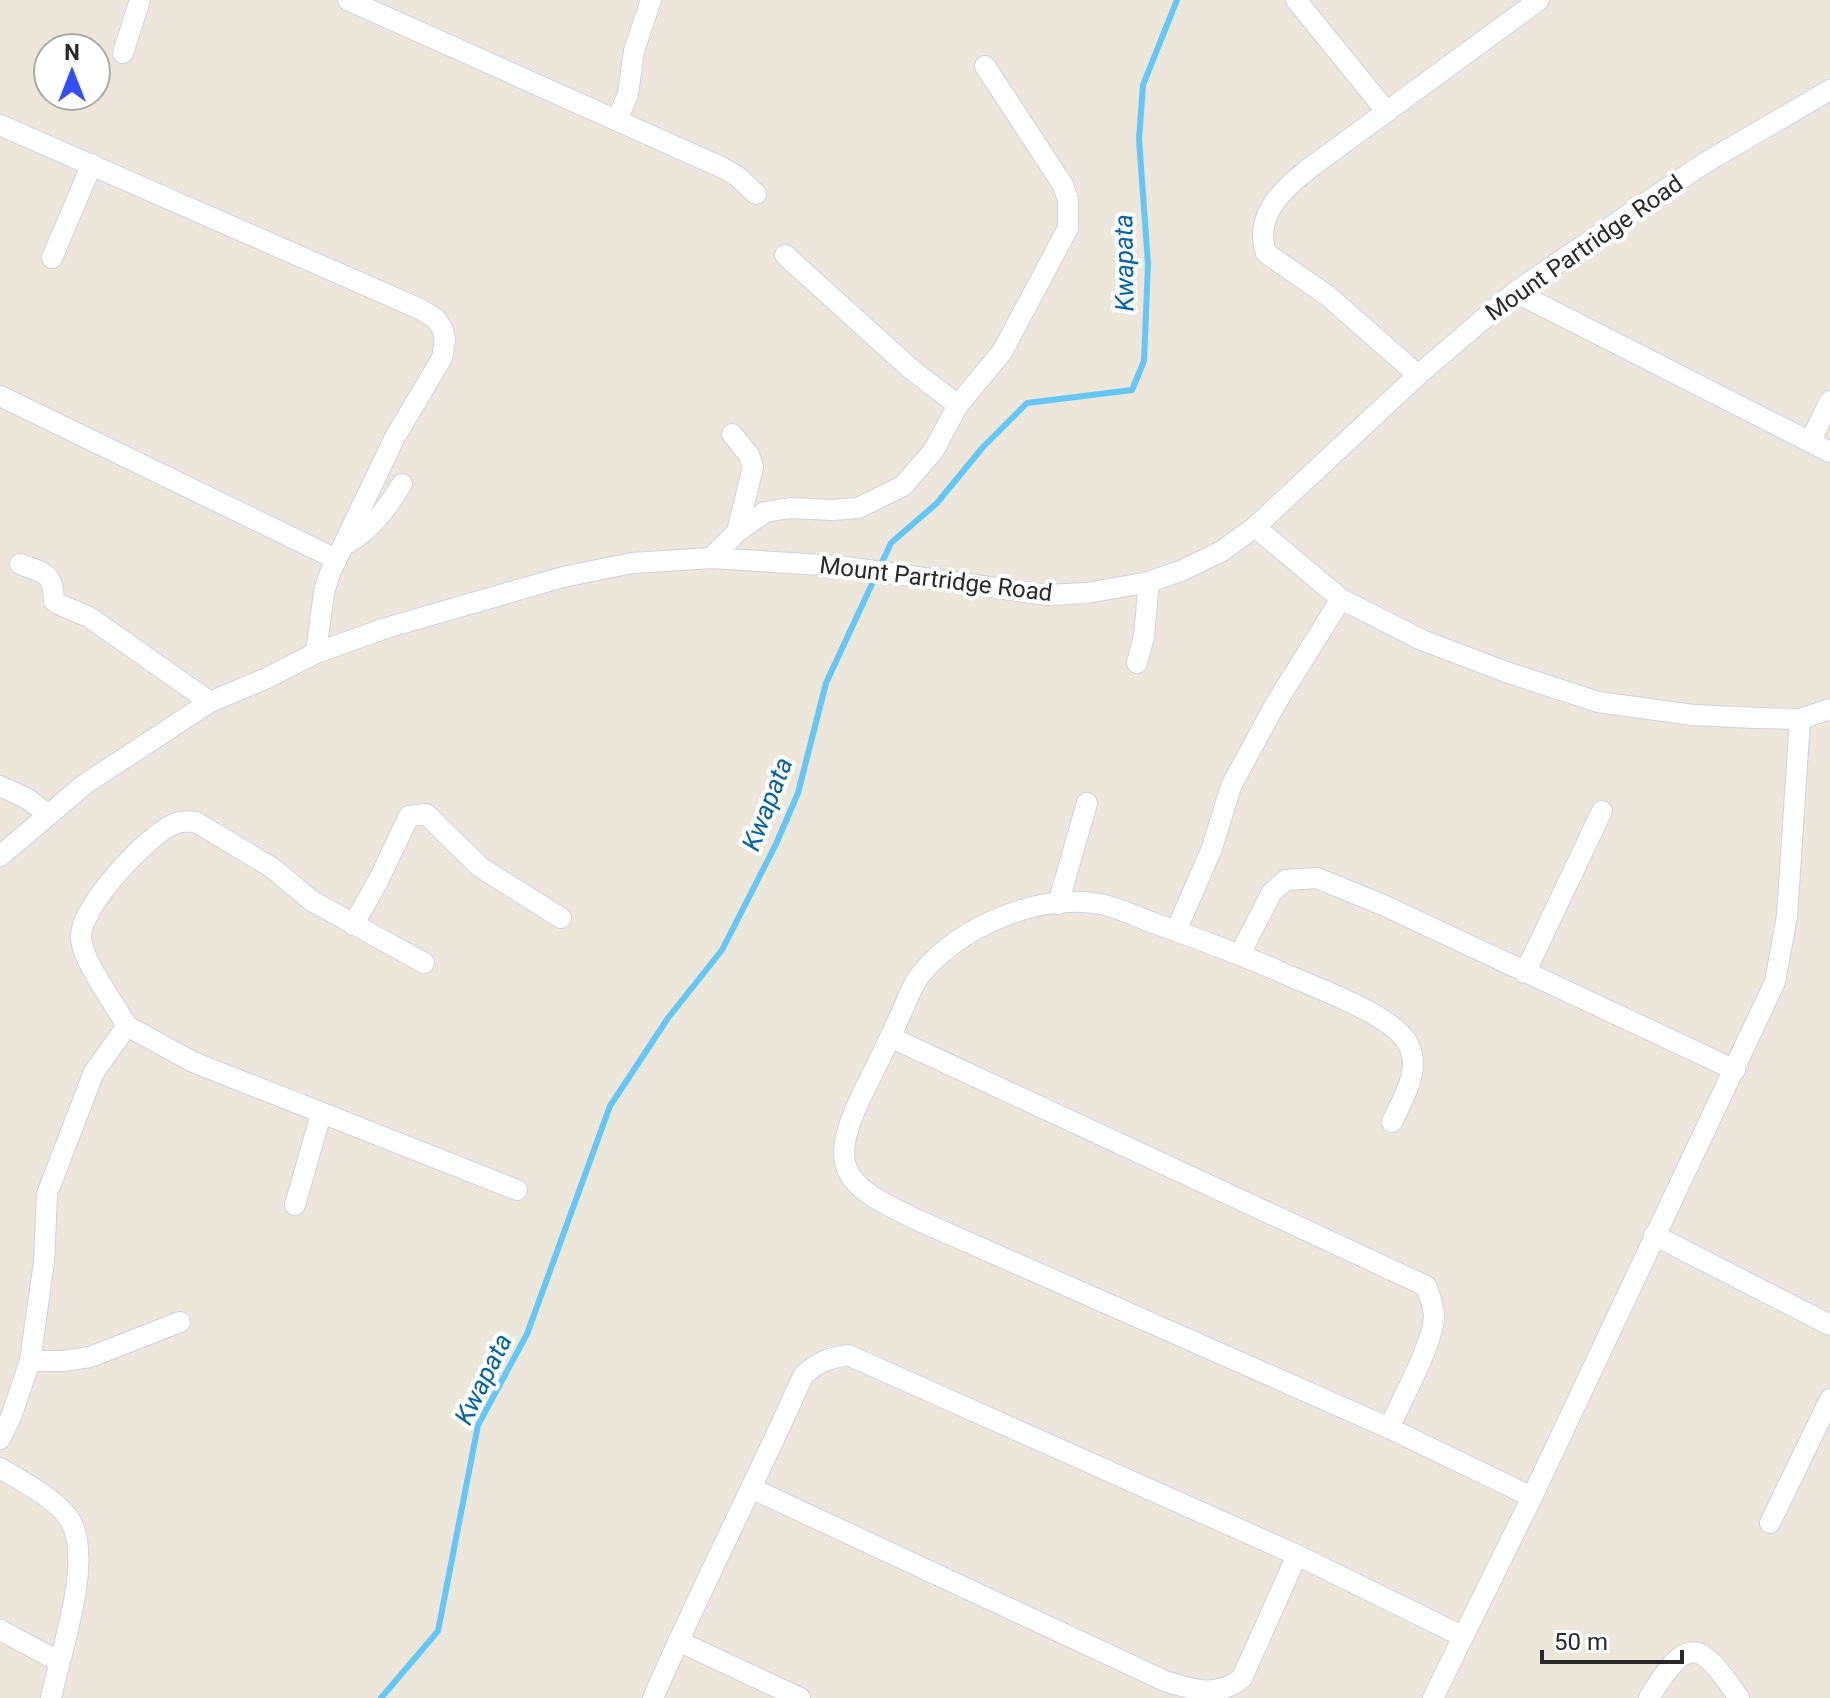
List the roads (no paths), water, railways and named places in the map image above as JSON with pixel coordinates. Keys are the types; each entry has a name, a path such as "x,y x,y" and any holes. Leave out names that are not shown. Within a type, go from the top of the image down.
{"street":[{"path":"123,53 140,0"},
{"path":"348,0 723,168 756,194"},
{"path":"617,120 628,94 634,51 651,0"},
{"path":"1296,0 1387,112"},
{"path":"1418,375 1328,296 1266,253 1262,231 1280,192 1539,0"},
{"path":"711,558 737,532 765,512 790,508 858,508 903,486 934,450 958,405 1002,352 1068,228 1070,215 1063,185 985,66"},
{"name":"Mount Partridge Road","path":"0,856 85,784 210,702 316,653 401,624 563,577 632,563 711,558 838,566 1047,595 1087,593 1149,582 1183,570 1222,551 1255,527 1418,375 1515,292 1703,164 1830,90"},
{"path":"0,125 391,296 436,319 445,340 442,358 395,437 340,552 324,592 316,653"},
{"path":"52,258 92,164"},
{"path":"785,255 912,370 958,405"},
{"path":"1515,292 1830,452"},
{"path":"0,396 340,552"},
{"path":"1810,442 1830,401"},
{"path":"732,434 749,455 753,467 737,532"},
{"path":"340,552 376,521 402,484"},
{"path":"1255,527 1341,599 1422,640 1598,702 1693,715 1800,719 1830,709"},
{"path":"20,564 49,575 53,582 54,601 58,604 89,617 210,702"},
{"path":"1137,663 1144,636 1149,582"},
{"path":"1176,931 1212,848 1231,786 1276,703 1341,599"},
{"path":"1433,1698 1532,1497 1775,982 1788,902 1800,719"},
{"path":"0,786 26,798 48,814"},
{"path":"1058,904 1087,803"},
{"path":"1525,973 1602,811"},
{"path":"353,925 409,816 416,813 426,814 480,867 561,918"},
{"path":"424,963 312,901 271,867 196,822 183,821 171,825 109,881 83,921 81,938 84,954 127,1026 193,1062 517,1190"},
{"path":"1240,954 1272,892 1286,880 1317,878 1383,905 1735,1070"},
{"path":"1392,1122 1411,1081 1413,1060 1408,1043 1397,1030 1373,1014 1240,954 1100,904 1058,904 1007,915 972,932 938,956 918,977 858,1104 846,1139 845,1163 850,1179 869,1197 1389,1428 1532,1497"},
{"path":"0,1439 30,1361 44,1262 47,1194 94,1072 127,1026"},
{"path":"890,1037 1426,1286 1434,1317 1425,1348 1389,1428"},
{"path":"295,1205 321,1114"},
{"path":"1654,1235 1830,1325"},
{"path":"30,1361 90,1357 180,1322"},
{"path":"653,1698 803,1376 815,1364 848,1355 1297,1555 1462,1636"},
{"path":"1770,1523 1830,1399"},
{"path":"0,1468 30,1486 70,1520 76,1542 78,1570 73,1611 51,1698"},
{"path":"753,1489 1165,1681 1192,1690 1218,1692 1232,1688 1242,1678 1297,1555"},
{"path":"0,1630 58,1661"},
{"path":"678,1641 800,1698"},
{"path":"1649,1698 1663,1676 1690,1651 1699,1651 1707,1656 1739,1698"}],"waterway":[{"name":"Kwapata","path":"381,1698 438,1631 478,1425 527,1334 610,1106 668,1018 722,950 776,844 798,793 826,683 891,543 937,503 983,447 1027,403 1132,390 1144,361 1148,264 1139,139 1143,85 1177,0"}]}
